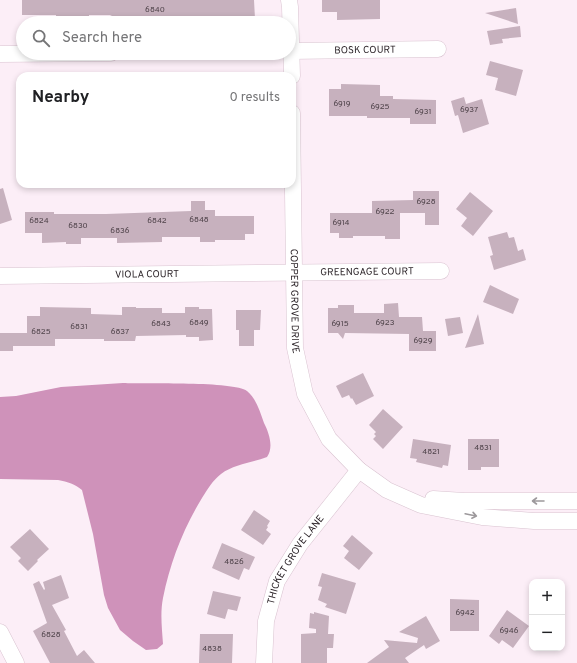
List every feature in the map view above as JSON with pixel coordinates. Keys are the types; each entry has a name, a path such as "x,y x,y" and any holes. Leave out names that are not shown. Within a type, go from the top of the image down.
{"street":[{"path":"288,0 289,16"},
{"name":"BOSK COURT","path":"296,51 438,49"},
{"path":"0,54 16,54"},
{"path":"291,60 292,72"},
{"name":"COPPER GROVE DRIVE","path":"293,188 295,348 305,394 329,439 359,470 387,490 421,505 482,518 534,521 577,521"},
{"name":"GREENGAGE COURT","path":"294,272 441,271"},
{"name":"VIOLA COURT","path":"0,276 294,272"},
{"name":"COPPER GROVE DRIVE","path":"359,470 396,487 429,498 464,501 577,501"},
{"name":"THICKET GROVE LANE","path":"264,663 266,621 277,581 300,544 359,470"},
{"path":"0,632 16,663"}],"shaded area":[{"path":"123,383 208,384 239,388 247,391 255,401 268,431 270,440 270,449 267,457 237,466 221,474 210,485 195,510 183,534 169,572 162,604 163,644 157,649 146,650 133,641 120,630 108,608 104,595 93,534 82,490 77,486 58,480 0,479 0,397 16,396 61,387"}],"building":[{"path":"22,0 254,0 255,16 56,16 22,15"},
{"path":"322,0 380,0 380,19 337,20 337,12 322,12"},
{"path":"516,8 518,24 485,13"},
{"path":"520,26 521,37 502,39 503,43 490,45 487,31"},
{"path":"490,61 523,70 516,96 495,90 498,78 486,75"},
{"path":"341,84 380,85 380,96 393,96 393,99 436,100 436,124 410,124 410,118 329,116 329,89 341,89"},
{"path":"464,97 466,104 482,99 489,124 463,133 458,115 455,116 451,101"},
{"path":"3,188 12,220 0,224 0,189"},
{"path":"413,191 439,191 439,225 425,225 425,213 400,213 400,239 385,239 385,236 353,236 353,238 339,238 339,233 330,233 330,213 372,213 372,201 413,200"},
{"path":"470,192 493,211 473,236 461,226 467,218 456,209"},
{"path":"191,201 205,201 205,210 215,210 215,216 254,216 254,234 245,234 245,240 215,240 215,242 200,242 200,237 162,237 162,242 117,243 117,238 81,238 81,244 66,244 66,242 42,243 42,233 25,233 25,212 54,212 54,214 106,214 191,211"},
{"path":"507,232 509,238 514,237 518,251 523,249 526,260 494,270 490,256 493,255 488,237"},
{"path":"490,285 519,299 513,314 483,302"},
{"path":"398,303 399,317 422,317 423,331 436,331 436,351 409,351 409,334 345,333 343,339 338,333 328,333 328,308 338,308 338,305 354,305 354,313 384,313 384,304"},
{"path":"40,307 91,308 91,314 122,315 122,307 162,308 162,313 185,313 185,307 212,309 213,340 199,341 199,337 186,337 186,335 136,336 135,341 104,341 104,339 55,339 55,346 13,346 13,351 0,351 0,333 27,333 27,316 40,316"},
{"path":"236,310 261,310 260,330 254,330 254,346 239,346 239,330 236,330"},
{"path":"478,314 484,344 465,348"},
{"path":"460,317 463,333 448,336 445,319"},
{"path":"363,373 374,396 356,405 349,395 342,398 336,386"},
{"path":"383,409 403,427 383,449 373,439 376,436 374,434 376,432 369,425"},
{"path":"413,439 451,445 448,466 443,465 442,468 416,462 417,459 410,458"},
{"path":"468,439 499,439 499,467 481,467 481,470 468,470"},
{"path":"254,510 270,521 266,530 271,534 263,545 241,530"},
{"path":"30,529 49,549 28,571 18,561 21,558 10,547"},
{"path":"352,535 373,553 359,570 344,558 349,551 343,546"},
{"path":"222,543 255,557 249,570 244,568 239,580 212,568"},
{"path":"322,573 356,583 346,614 325,607 327,604 318,600 322,587 318,586"},
{"path":"61,575 69,598 52,605 66,630 64,631 77,656 84,650 95,663 50,663 33,631 47,623 33,584 39,581 44,590 43,582"},
{"path":"213,591 241,597 237,611 228,609 225,619 207,614"},
{"path":"450,599 479,600 479,631 450,631"},
{"path":"507,610 529,626 513,648 502,640 499,644 489,636"},
{"path":"314,612 329,616 328,634 334,634 333,648 327,648 327,663 301,663 301,634 316,633 316,629 309,628 310,613 314,614"},
{"path":"426,616 440,641 426,649 424,645 405,658 409,663 367,663 389,647 384,640 417,643 418,638 399,632"},
{"path":"200,634 233,634 232,663 199,663"}]}
